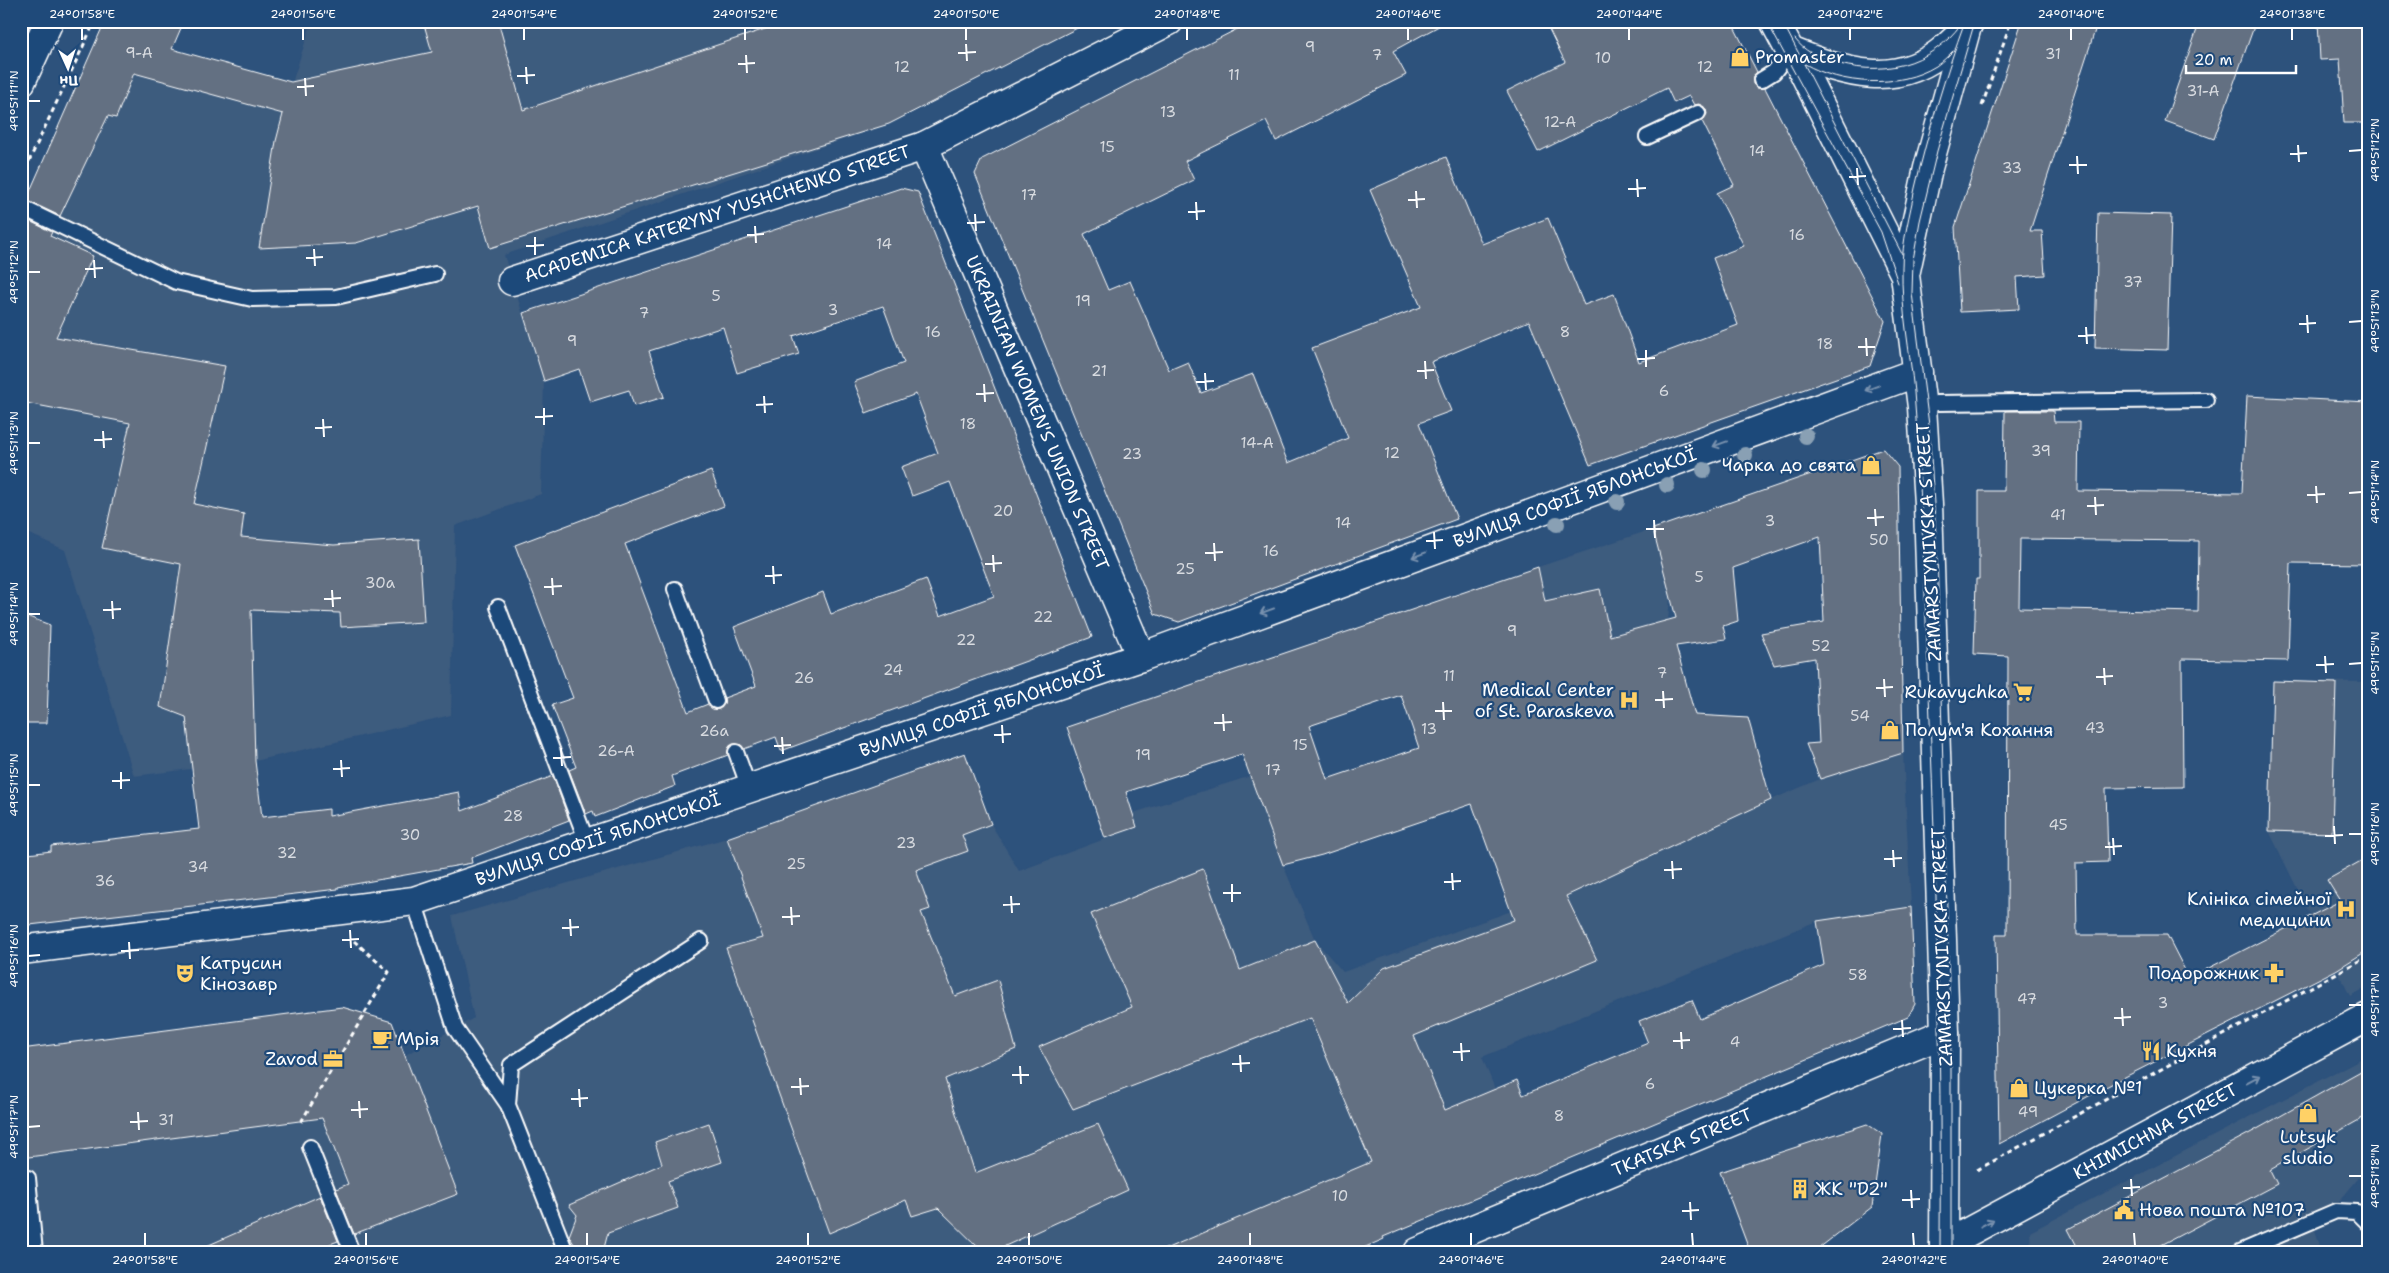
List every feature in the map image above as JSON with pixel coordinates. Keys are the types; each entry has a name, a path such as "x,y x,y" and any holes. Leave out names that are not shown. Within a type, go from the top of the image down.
{"street":[{"path":"22,80 49,21"},
{"path":"924,146 1169,21"},
{"path":"1774,21 1806,77 1905,275"},
{"path":"1790,51 1832,67 1869,75 1909,71 1938,55 1968,26"},
{"name":"ZAMARSTYNIVSKA STREET","path":"1944,1248 1946,1032 1938,752 1922,407 1905,275 1928,168 1968,26"},
{"name":"ACADEMICA KATERYNY YUSHCHENKO STREET","path":"512,281 924,146"},
{"name":"UKRAINIAN WOMEN'S UNION STREET","path":"924,146 1141,657"},
{"name":"ВУЛИЦЯ СОФІЇ ЯБЛОНСЬКОЇ","path":"21,950 414,900 1141,657 1918,372"},
{"name":"KHIMICHNA STREET","path":"1944,1248 2368,1017"},
{"name":"TKATSKA STREET","path":"1418,1252 1946,1032"}],"lane":[{"path":"1761,80 1774,72 1790,51"},
{"path":"1647,138 1698,113"},
{"path":"21,207 176,282 252,299 336,297 435,274"},
{"path":"1922,407 1937,403 2206,400"},
{"path":"675,589 716,701"},
{"path":"498,607 587,842"},
{"path":"736,752 749,788"},
{"path":"414,900 455,1028 508,1105 566,1252"},
{"path":"508,1105 511,1065 701,941"},
{"path":"310,1147 352,1252"},
{"path":"28,1178 35,1252"},
{"path":"2240,1252 2336,1211 2358,1212 2368,1223"}],"path":[{"path":"21,178 95,21"},
{"path":"1982,107 2011,21"},
{"path":"300,1121 389,972 352,939"},
{"path":"1976,1170 2368,956"}],"shaded area":[{"path":"312,21 838,21 889,124 504,255 544,381 541,494 455,526 451,715 255,761 134,776 65,550 21,530 21,202 28,195 89,60 282,114"},
{"path":"1653,529 1670,598 1668,620 1695,715 1748,718 1771,800 1820,779 1903,753 1911,907 1817,921 1482,1057 1495,1089 1425,1219 1384,1239 1354,1252 21,1252 21,1049 342,1007 392,1022 405,1055 474,1018 452,916 727,838 965,753 991,824 1019,871 1137,827 1133,813 1251,776 1283,865 1315,940 1343,972 1616,873 1564,685 1538,567"},
{"path":"2273,681 2368,682 2368,986 2350,996 2269,831"},
{"path":"2368,1055 2368,1167 2315,1230 2322,1252 2031,1252 2030,1232"}],"building":[{"path":"105,21 184,21 172,49 291,82 432,52 423,21 498,21 523,110 789,21 1091,21 889,124 490,248 478,206 356,243 259,248 276,141 283,114 134,73 116,118 108,116 60,216 26,200"},
{"path":"1253,21 1448,21 1393,51 1406,75 1276,141 1266,121 1185,161 1194,180 1084,234 1108,290 1130,281 1169,370 1188,362 1201,393 1253,374 1288,463 1348,438 1312,348 1421,307 1370,190 1446,157 1482,244 1548,218 1584,305 1614,294 1639,362 1738,325 1713,258 1744,246 1717,193 1734,185 1702,121 1707,114 1706,109 1699,104 1694,105 1689,96 1674,103 1667,88 1538,152 1507,91 1565,62 1545,21 1731,21 1757,72 1753,76 1753,84 1757,88 1765,88 1885,321 1870,366 1590,465 1529,321 1431,362 1451,411 1419,423 1457,519 1179,622 1155,614 975,174 982,159"},
{"path":"2022,21 2098,21 2030,231 2042,231 2045,275 2017,277 2019,309 1960,312 1955,227"},
{"path":"2200,21 2256,21 2214,139 2165,121"},
{"path":"2318,21 2368,21 2368,123 2344,123 2340,59 2320,60"},
{"path":"901,188 918,192 1092,637 781,751 776,737 744,749 741,745 734,744 729,747 728,755 672,776 675,786 595,817 593,811 586,814 569,770 576,767 552,705 573,698 515,545 711,471 724,506 625,544 688,712 708,704 714,709 719,709 724,703 724,698 756,686 734,627 823,592 831,614 926,579 940,616 994,596 950,482 912,496 901,467 938,453 916,394 866,413 854,382 904,363 883,306 793,336 799,354 737,373 723,327 649,351 664,397 634,406 629,390 590,402 579,369 544,381 523,313"},
{"path":"2098,213 2171,215 2167,350 2095,348"},
{"path":"21,217 52,232 50,236 93,256 56,337 225,366 194,504 244,514 241,537 334,545 419,539 424,622 341,627 340,613 251,610 255,761 262,817 329,809 329,816 459,792 462,811 553,776 569,820 471,858 472,863 338,887 338,889 21,926 21,855 51,851 51,846 199,829 186,717 160,707 181,564 102,548 130,423 21,402"},
{"path":"2247,396 2368,402 2368,564 2291,563 2288,661 2182,659 2183,787 2106,788 2108,862 2076,863 2077,935 2167,935 2189,978 2340,901 2327,880 2368,857 2368,950 2336,970 2119,1080 1999,1144 1996,935 2007,935 2008,656 1974,654 1976,579 1979,579 1979,491 2004,491 2005,411 2053,411 2054,422 2079,422 2078,491 2242,493","holes":["2020,539 2199,541 2198,612 2019,608"]},
{"path":"1883,449 1898,467 1903,753 1820,779 1806,744 1819,743 1815,658 1774,665 1761,633 1824,622 1820,537 1733,568 1738,621 1723,626 1726,639 1676,646 1695,715 1748,718 1771,800 1566,896 1597,960 1414,1036 1445,1110 1517,1080 1523,1095 1648,1043 1639,1021 1692,1000 1700,1019 1824,965 1817,921 1911,907 1915,1004 1908,1017 1383,1237 1384,1239 1354,1252 1158,1252 1371,1162 1310,1018 1073,1109 1039,1047 1132,1007 1091,914 1203,869 1240,970 1315,940 1348,1003 1384,968 1514,920 1472,804 1322,855 1283,865 1242,754 1126,792 1137,827 1105,838 1067,727 1538,567 1545,601 1600,589 1610,636 1676,618 1653,529","holes":["1401,695 1419,748 1327,779 1309,726"]},
{"path":"21,614 50,625 47,723 21,723"},
{"path":"2273,681 2336,683 2332,833 2269,831"},
{"path":"965,753 991,824 962,835 968,851 916,870 930,909 921,912 955,996 998,980 1016,1049 945,1079 975,1173 1098,1124 1128,1190 992,1252 983,1252 938,1208 912,1216 906,1200 829,1233 726,948 763,938 727,838"},
{"path":"342,1007 392,1022 458,1194 354,1234 336,1189 348,1184 322,1118 21,1158 21,1049"},
{"path":"2368,1067 2368,1115 2270,1170 2277,1184 2148,1252 2080,1252 2068,1229 2250,1133"},
{"path":"709,1123 722,1162 668,1181 678,1208 608,1233 604,1248 579,1252 569,1236 577,1215 569,1205 662,1164 655,1142"},
{"name":"ЖК \"D2\"","path":"1867,1124 1882,1134 1872,1207 1814,1252 1750,1252 1720,1172"},
{"path":"320,1196 338,1241 309,1252 193,1252"}],"tram line":[{"path":"1782,21 1902,254"},
{"path":"1940,1252 1939,1016 1929,701 1918,450 1914,392 1903,299 1902,258 1920,167 1937,104 1965,21"},
{"path":"1951,1252 1951,1054 1937,551 1929,425 1912,293 1913,260 1920,221 1937,151 1975,21"},
{"path":"1795,39 1802,47 1820,58 1848,66 1885,68 1903,65 1935,50 1961,24"},
{"path":"1772,31 1881,232 1898,283"},
{"path":"1805,64 1819,71 1853,80 1870,82 1888,81 1921,73 1936,66 1953,51"}],"place":[{"name":"Promaster","path":"1740,57"},
{"name":"Чарка до свята","path":"1871,465"},
{"name":"Rukavychka","path":"2023,692"},
{"name":"Medical Center of St. Paraskeva","path":"1629,700"},
{"name":"Полум'я Кохання","path":"1890,730"},
{"name":"Клініка сімейної медицини","path":"2346,909"},
{"name":"Катрусин Кінозавр","path":"185,973"},
{"name":"Подорожник","path":"2274,973"},
{"name":"Мрія","path":"382,1039"},
{"name":"Кухня","path":"2151,1051"},
{"name":"Zavod","path":"333,1059"},
{"name":"Цукерка №1","path":"2019,1088"},
{"name":"Lutsyk sludio","path":"2308,1113"},
{"name":"ЖК \"D2\"","path":"1800,1189"},
{"name":"Нова пошта №107","path":"2124,1210"}]}
